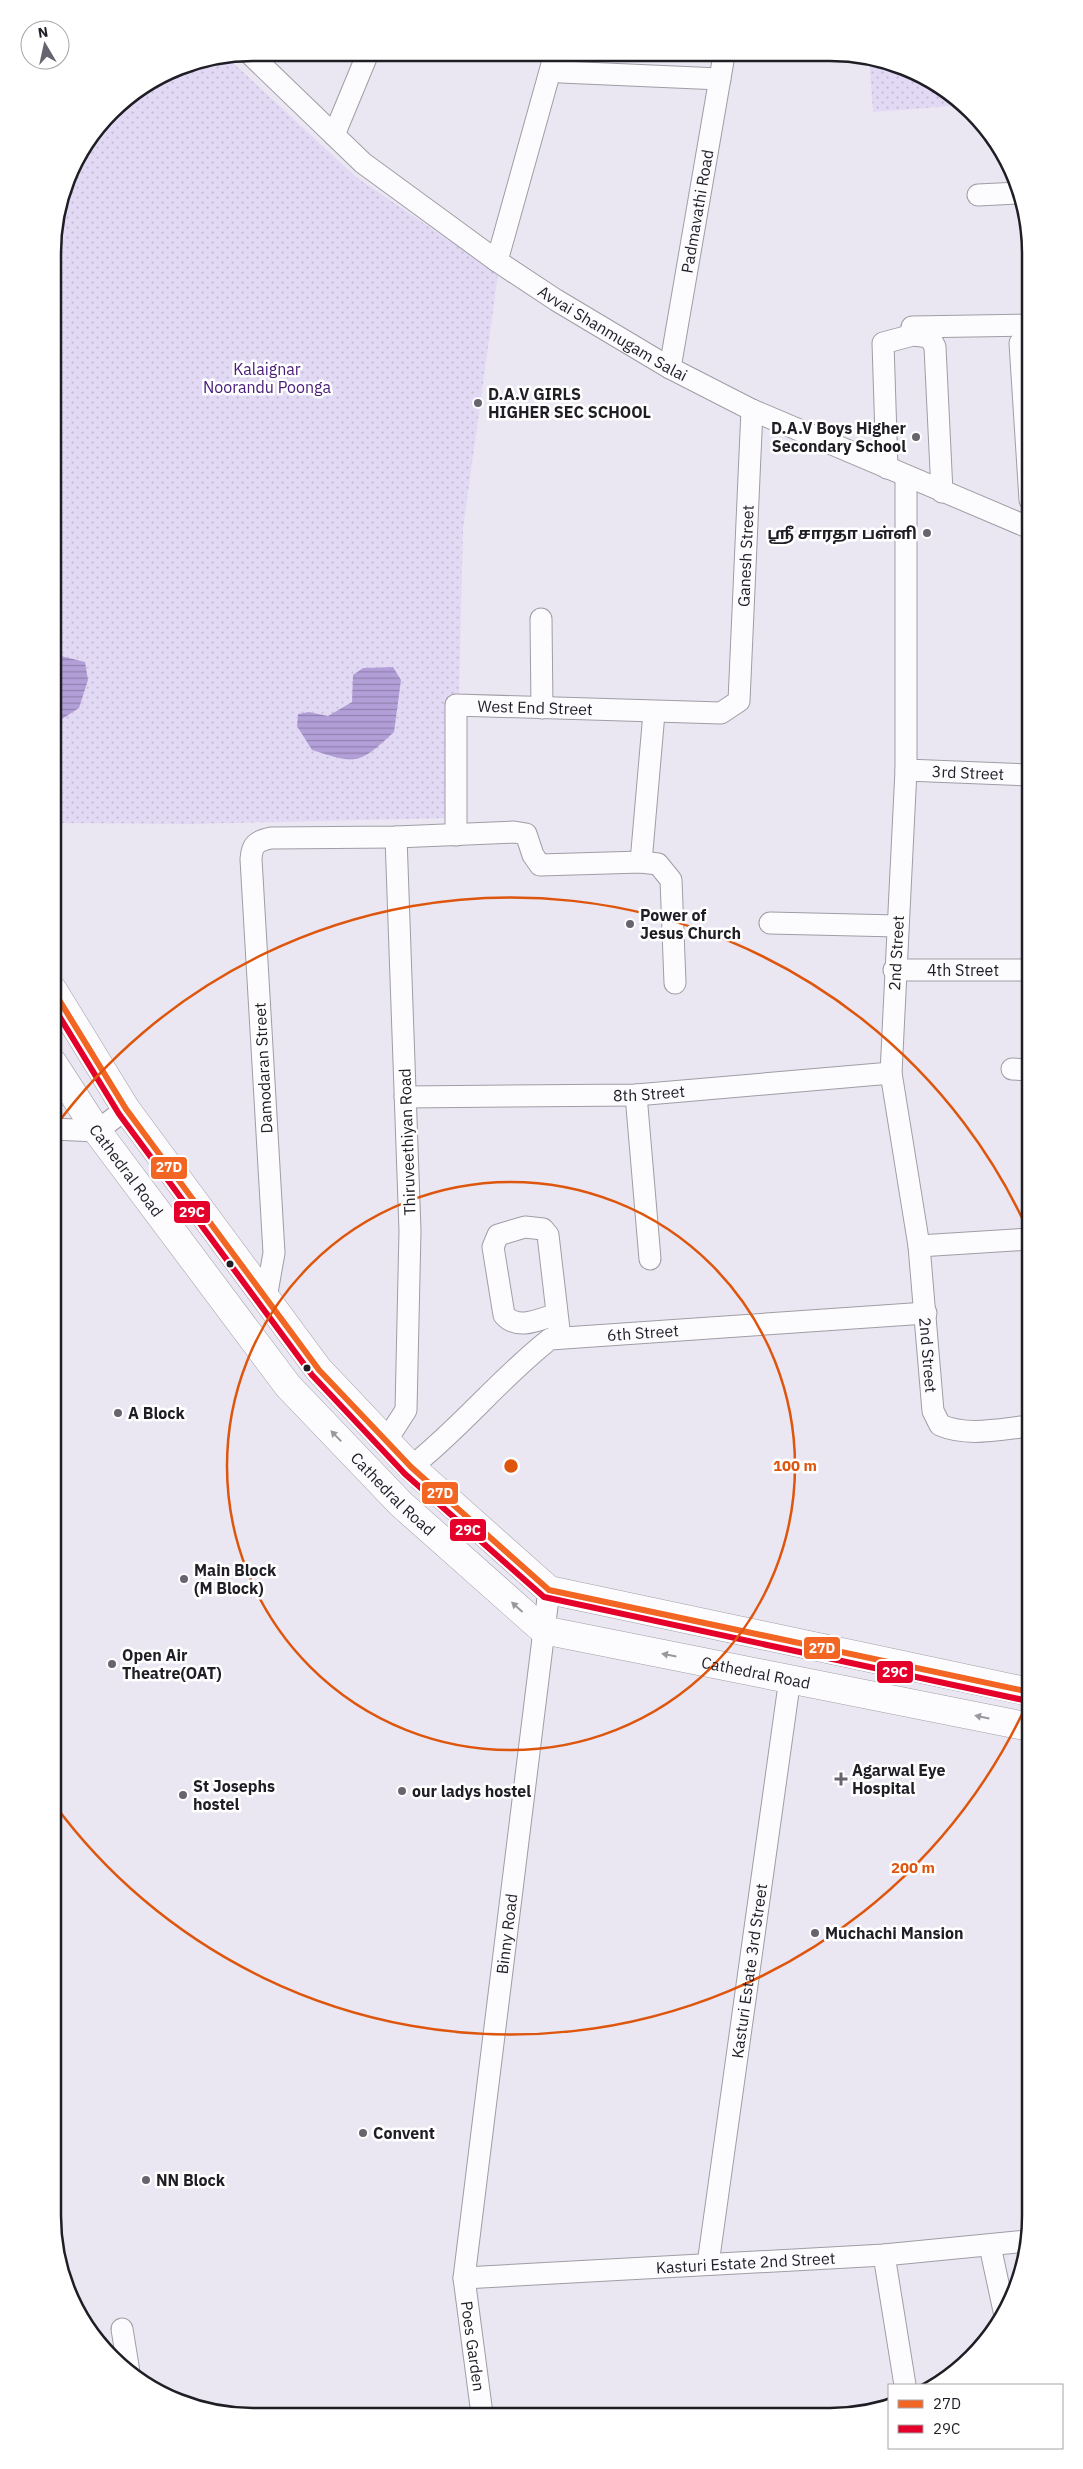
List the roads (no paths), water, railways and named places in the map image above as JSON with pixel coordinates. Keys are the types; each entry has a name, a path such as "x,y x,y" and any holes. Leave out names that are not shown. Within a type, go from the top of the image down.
{"main road":[{"name":"Cathedral Road","path":"61,1003 126,1109 319,1370 411,1467 549,1590 1022,1690"},
{"name":"Cathedral Road","path":"61,1075 97,1131 288,1386 401,1504 543,1630 1022,1725"}],"street":[{"name":"Avvai Shanmugam Salai","path":"257,61 363,163 497,261 556,300 670,368 752,410 1022,525"},
{"path":"334,135 365,61"},
{"path":"497,261 552,61"},
{"path":"560,61 561,72 720,79"},
{"name":"Padmavathi Road","path":"670,368 723,61"},
{"path":"978,195 1012,193"},
{"path":"894,327 1022,334"},
{"name":"2nd Street","path":"942,492 936,347 930,337 913,335 883,343 896,472 906,770 894,970 891,1073 919,1246 933,1411 940,1425 954,1431 971,1432 1022,1427"},
{"name":"Ganesh Street","path":"739,701 752,410"},
{"path":"541,618 542,708"},
{"name":"West End Street","path":"456,835 456,705 654,713 721,713 739,701"},
{"path":"641,862 654,713"},
{"name":"3rd Street","path":"906,770 1022,775"},
{"path":"396,837 514,832 526,834 533,855 540,865 641,862 658,864 670,880 675,983"},
{"name":"Damodaran Street","path":"266,1298 274,1253 251,859 252,848 258,840 271,838 396,837"},
{"name":"Thiruveethiyan Road","path":"386,1441 406,1410 410,1231 396,837"},
{"path":"770,923 897,926"},
{"name":"4th Street","path":"894,970 1022,970"},
{"name":"8th Street","path":"405,1097 636,1095 891,1073"},
{"path":"636,1095 650,1259"},
{"path":"61,1129 97,1131 126,1109"},
{"path":"557,1314 522,1324 509,1321 504,1315 493,1247 498,1235 525,1227 543,1229 548,1234 560,1338"},
{"path":"919,1246 1022,1240"},
{"name":"6th Street","path":"411,1467 435,1448 527,1357 550,1339 926,1313"},
{"name":"Binny Road","path":"464,2278 549,1590"},
{"name":"Kasturi Estate 3rd Street","path":"708,2264 790,1678"},
{"name":"Kasturi Estate 2nd Street","path":"464,2278 884,2255 1020,2242"},
{"path":"990,2246 1002,2301"},
{"path":"884,2255 905,2384"},
{"name":"Poes Garden","path":"464,2278 481,2408"},
{"path":"122,2329 127,2360"}],"place":[{"name":"D.A.V GIRLS HIGHER SEC SCHOOL","path":"478,403"},
{"name":"D.A.V Boys Higher Secondary School","path":"916,437"},
{"name":"ஸ்ரீ சாரதா பள்ளி","path":"927,533"},
{"name":"Power of Jesus Church","path":"630,924"},
{"name":"A Block","path":"118,1413"},
{"name":"Main Block (M Block)","path":"184,1579"},
{"name":"Open Air Theatre(OAT)","path":"112,1664"},
{"name":"Agarwal Eye Hospital","path":"841,1779"},
{"name":"our ladys hostel","path":"402,1791"},
{"name":"St Josephs hostel","path":"183,1795"},
{"name":"Muchachi Mansion","path":"815,1933"},
{"name":"Convent","path":"363,2133"},
{"name":"NN Block","path":"146,2180"}],"park label":[{"name":"Kalaignar Noorandu Poonga","path":"267,378"}]}
